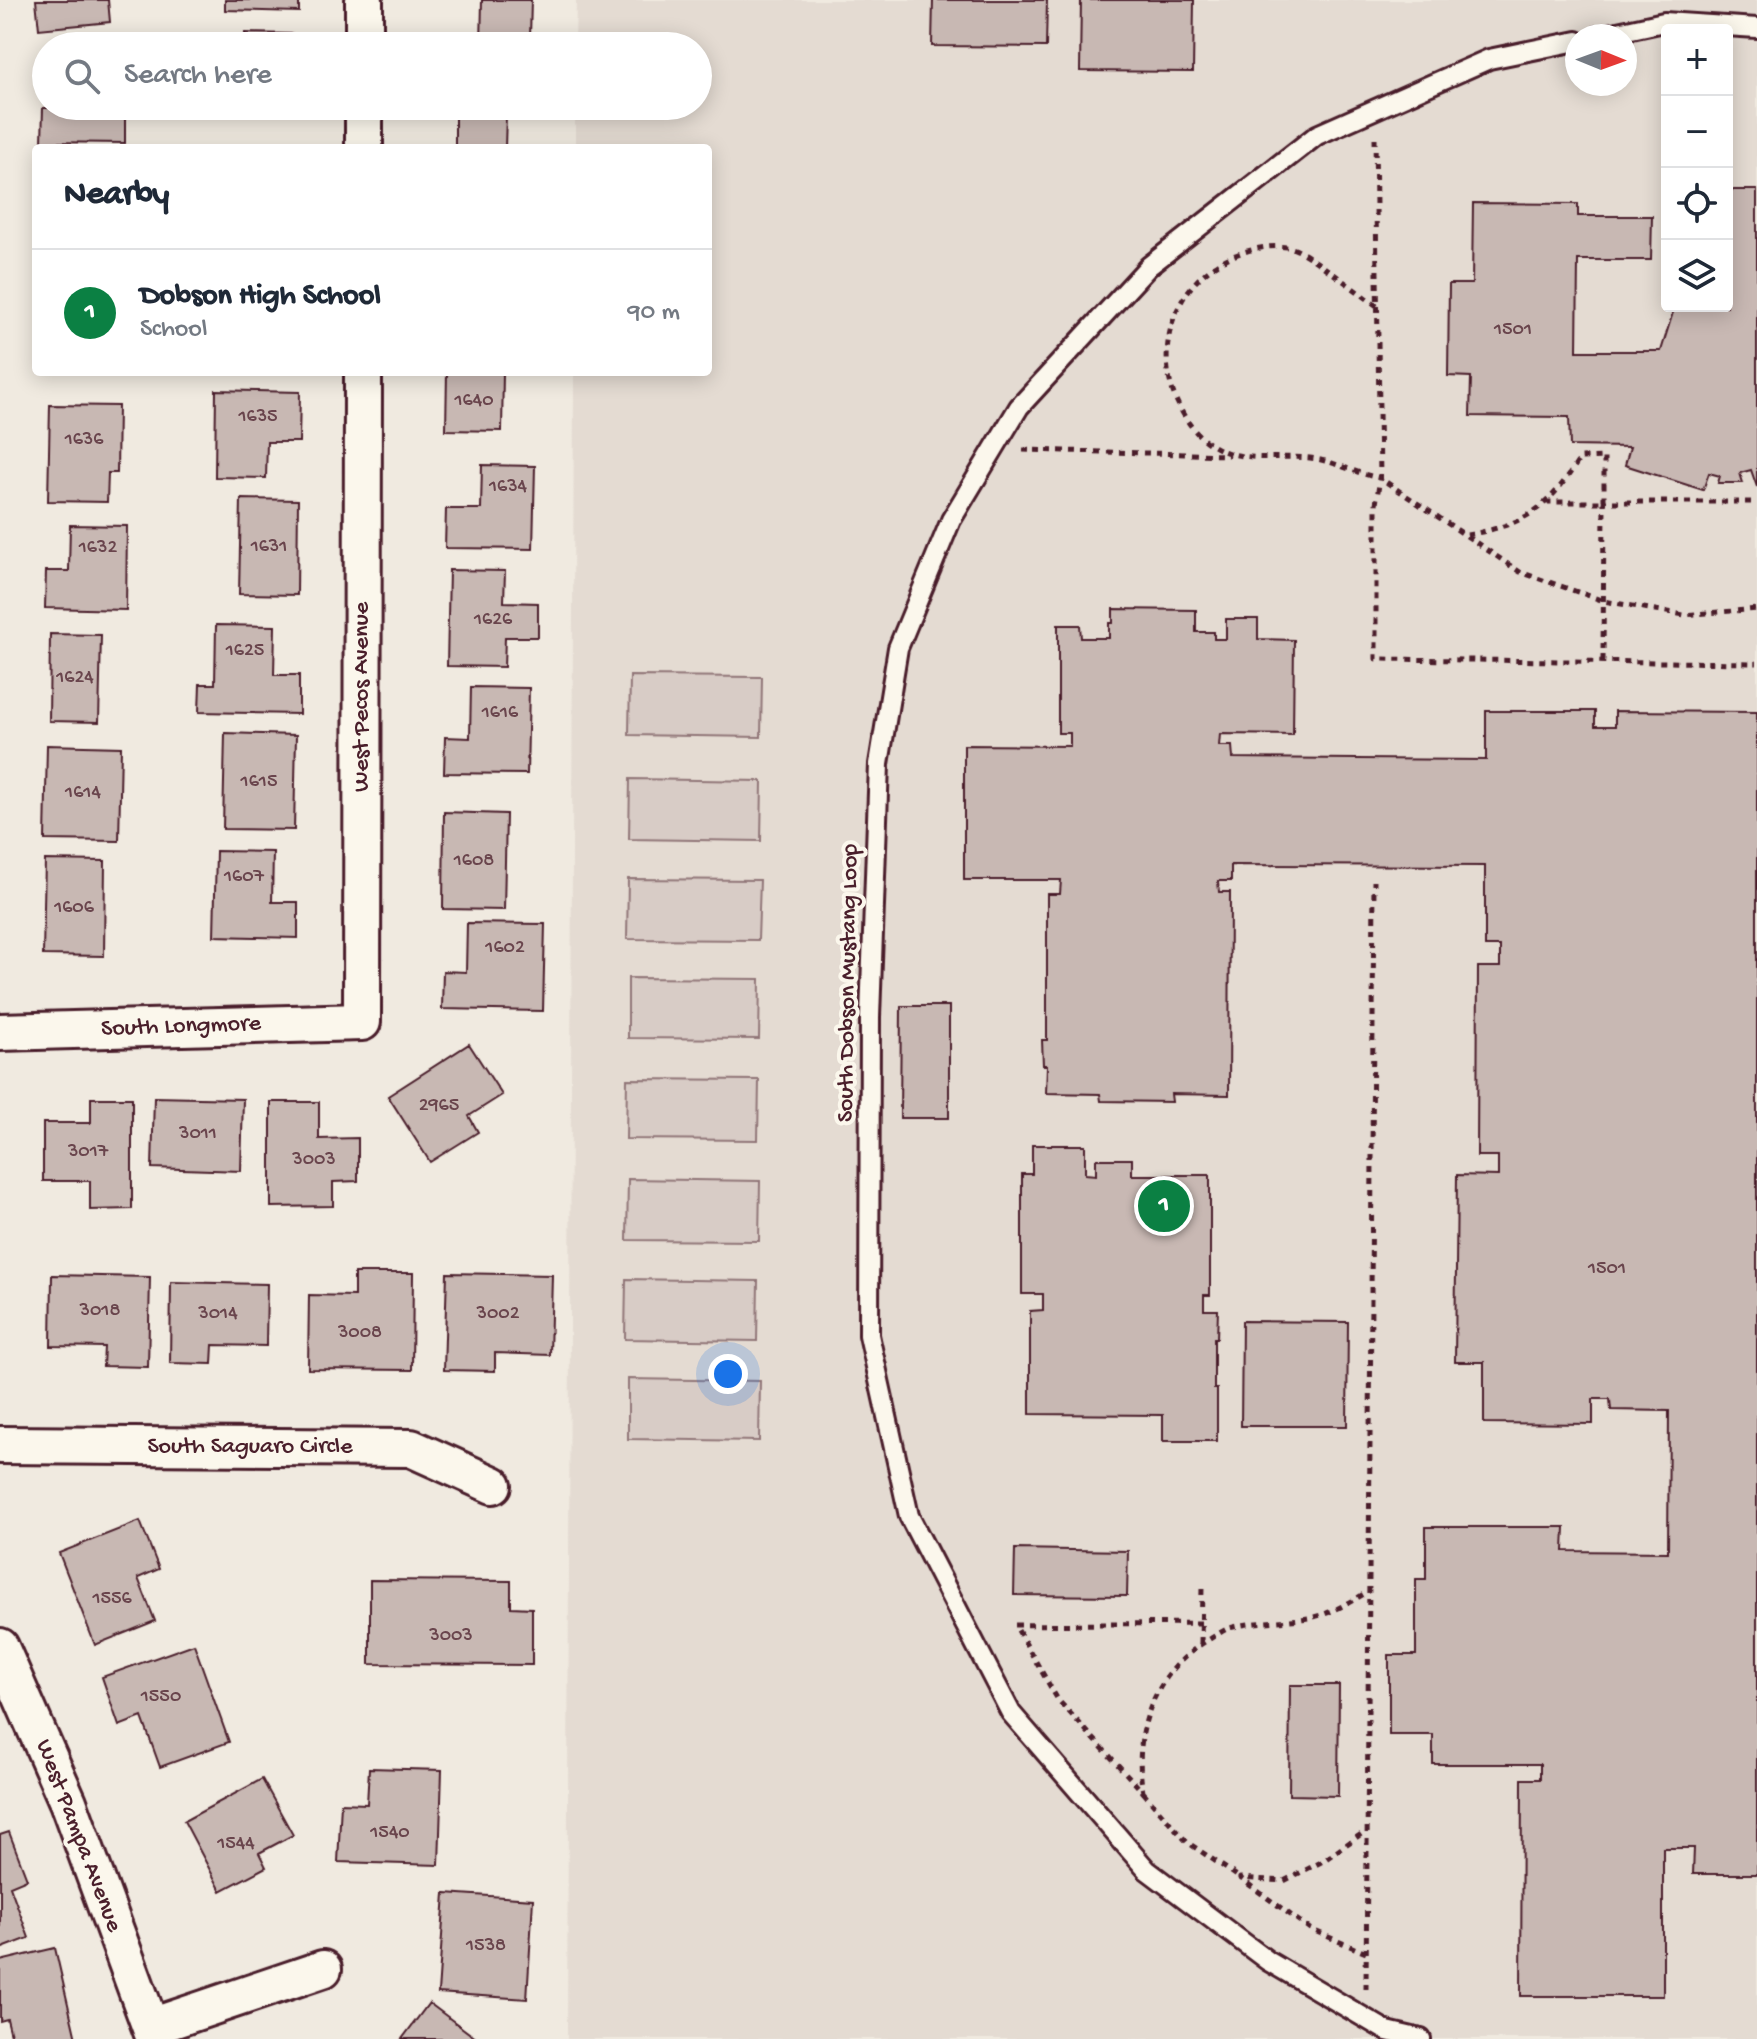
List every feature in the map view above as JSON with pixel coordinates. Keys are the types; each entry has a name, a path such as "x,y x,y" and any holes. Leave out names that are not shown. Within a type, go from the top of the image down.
{"street":[{"path":"364,0 364,32"},
{"path":"364,120 364,144"},
{"name":"West Pecos Avenue","path":"362,1022 363,376"},
{"name":"South Longmore","path":"0,1032 362,1022"},
{"name":"South Saguaro Circle","path":"0,1445 411,1448 493,1485"},
{"name":"West Pampa Avenue","path":"0,1647 68,1802 153,2033 323,1969"}],"lane":[{"path":"1637,28 1664,22 1757,28"},
{"name":"South Dobson Mustang Loop","path":"1421,2039 1387,2031 1268,1961 1147,1870 1011,1713 909,1516 869,1335 870,1017 879,764 898,648 951,520 1019,407 1149,266 1317,135 1489,59 1565,43"}],"path":[{"path":"1376,109 1380,478 1376,504 1376,659 1757,663"},
{"path":"1234,456 1208,444 1184,417 1169,384 1165,348 1174,312 1194,282 1223,259 1257,247 1294,248 1377,306"},
{"path":"994,449 1312,458 1335,463 1360,475 1380,478 1520,572 1604,601 1684,615 1757,609"},
{"path":"1466,535 1502,529 1534,513 1561,489 1580,458 1604,457 1603,661"},
{"path":"1546,502 1757,502"},
{"path":"1366,2018 1374,881"},
{"path":"1201,1644 1202,1587"},
{"path":"1143,1792 1140,1774 1142,1729 1159,1687 1188,1652 1227,1629 1271,1620 1310,1618 1341,1607 1369,1591"},
{"path":"1201,1623 1015,1625 1058,1700 1187,1842 1310,1929 1366,1953"},
{"path":"1240,1878 1284,1881 1323,1861 1368,1829"}],"shaded area":[{"path":"576,0 1757,0 1757,2039 567,2039 574,376 712,376 712,144 575,144 575,120 712,120 712,32 575,32"},
{"path":"630,676 762,677 761,737 629,735"},
{"path":"630,779 762,781 761,841 629,839"},
{"path":"628,879 760,880 758,940 627,939"},
{"path":"628,978 760,979 759,1039 628,1038"},
{"path":"627,1079 759,1080 758,1140 626,1139"},
{"path":"628,1179 760,1181 759,1241 627,1240"},
{"path":"626,1279 758,1281 757,1341 625,1339"},
{"path":"628,1379 760,1381 759,1441 628,1439"}],"building":[{"path":"36,0 108,0 110,22 39,29"},
{"path":"225,0 299,0 299,12 225,10"},
{"path":"482,0 531,0 530,32 481,32"},
{"path":"933,0 1047,0 1046,47 932,46"},
{"path":"1081,0 1194,0 1193,72 1080,71"},
{"path":"43,120 125,120 125,143 42,142"},
{"path":"455,120 506,120 505,144 455,144"},
{"path":"1733,190 1757,190 1757,487 1751,470 1740,473 1743,483 1718,483 1720,476 1709,473 1703,490 1625,465 1630,447 1570,446 1569,417 1470,416 1471,377 1448,376 1449,284 1472,284 1473,203 1578,204 1578,216 1652,216 1651,260 1578,260 1577,351 1661,351 1673,312 1733,312"},
{"path":"447,376 503,376 502,431 446,430"},
{"path":"216,390 300,392 299,442 267,442 266,478 215,477"},
{"path":"50,405 118,406 117,473 108,473 107,502 48,501"},
{"path":"482,465 535,466 533,549 445,548 446,509 481,509"},
{"path":"241,499 298,500 297,595 239,594"},
{"path":"70,525 127,526 126,610 45,608 46,571 69,571"},
{"path":"449,570 505,571 504,602 538,603 538,637 505,637 504,667 447,666"},
{"path":"1113,609 1196,610 1196,632 1214,632 1214,639 1226,639 1226,619 1258,619 1258,639 1294,640 1293,735 1220,734 1219,746 1232,746 1233,758 1486,760 1486,711 1595,711 1595,726 1615,726 1615,711 1757,712 1757,1874 1693,1874 1694,1848 1663,1848 1663,1996 1521,1996 1522,1779 1540,1779 1540,1764 1433,1764 1433,1735 1389,1735 1389,1655 1416,1655 1416,1579 1426,1579 1426,1527 1565,1527 1564,1551 1668,1552 1669,1411 1611,1410 1610,1399 1593,1399 1593,1424 1484,1423 1484,1362 1455,1362 1457,1175 1498,1176 1498,1156 1477,1156 1478,967 1500,967 1500,946 1485,946 1485,866 1231,865 1231,881 1218,881 1219,892 1230,892 1229,1095 1171,1094 1172,1102 1101,1101 1100,1094 1046,1093 1047,1065 1043,1065 1042,1040 1047,1040 1047,894 1060,894 1061,880 964,880 964,745 1070,746 1070,733 1058,733 1058,625 1080,625 1081,638 1109,638"},
{"path":"216,625 275,626 274,675 299,675 299,714 199,712 200,684 215,684"},
{"path":"50,634 101,635 99,722 49,721"},
{"path":"471,687 529,688 527,774 444,773 445,737 470,738"},
{"path":"225,733 296,735 294,830 223,829"},
{"path":"47,745 121,747 119,841 45,840"},
{"path":"444,812 506,814 504,910 443,909"},
{"path":"216,851 273,852 272,902 298,902 298,938 214,936"},
{"path":"45,860 105,861 104,956 43,955"},
{"path":"467,923 545,924 543,1011 442,1009 443,971 466,972"},
{"path":"901,1006 949,1006 949,1118 900,1118"},
{"path":"469,1044 502,1095 469,1116 478,1132 430,1162 388,1096"},
{"path":"154,1097 243,1099 241,1171 152,1168"},
{"path":"91,1098 132,1098 132,1209 90,1210 90,1181 43,1181 43,1123 91,1123"},
{"path":"271,1102 319,1102 319,1139 358,1138 358,1181 333,1182 333,1206 271,1207"},
{"path":"1032,1145 1085,1145 1085,1174 1096,1175 1096,1159 1132,1159 1132,1175 1210,1175 1210,1295 1204,1295 1204,1310 1218,1310 1217,1338 1214,1338 1217,1441 1163,1441 1163,1415 1030,1414 1030,1311 1043,1310 1043,1294 1022,1294 1022,1174 1032,1174"},
{"path":"354,1273 413,1273 412,1370 308,1369 309,1295 354,1296"},
{"path":"447,1273 552,1275 550,1355 495,1353 495,1371 444,1370"},
{"path":"52,1275 150,1277 148,1367 103,1366 104,1347 51,1346"},
{"path":"171,1282 267,1284 266,1346 213,1345 212,1364 170,1363"},
{"path":"1242,1321 1348,1322 1347,1426 1241,1426"},
{"path":"140,1521 159,1569 138,1578 155,1621 95,1645 59,1553"},
{"path":"1015,1549 1128,1551 1127,1596 1014,1595"},
{"path":"370,1580 511,1581 511,1607 532,1608 532,1665 370,1664"},
{"path":"194,1644 229,1742 160,1767 142,1717 119,1726 102,1677"},
{"path":"1290,1685 1339,1685 1338,1796 1289,1795"},
{"path":"369,1768 442,1770 439,1865 338,1862 341,1803 367,1804"},
{"path":"262,1779 293,1835 259,1853 266,1867 221,1891 184,1821"},
{"path":"9,1832 27,1879 10,1886 29,1938 0,1949 0,1835"},
{"path":"445,1893 533,1899 527,1999 438,1993"},
{"path":"55,1948 76,2039 12,2039 7,2019 0,2021 0,1961"},
{"path":"429,2003 477,2039 402,2039"}],"place":[{"name":"Dobson High School","path":"1164,1206"}]}
